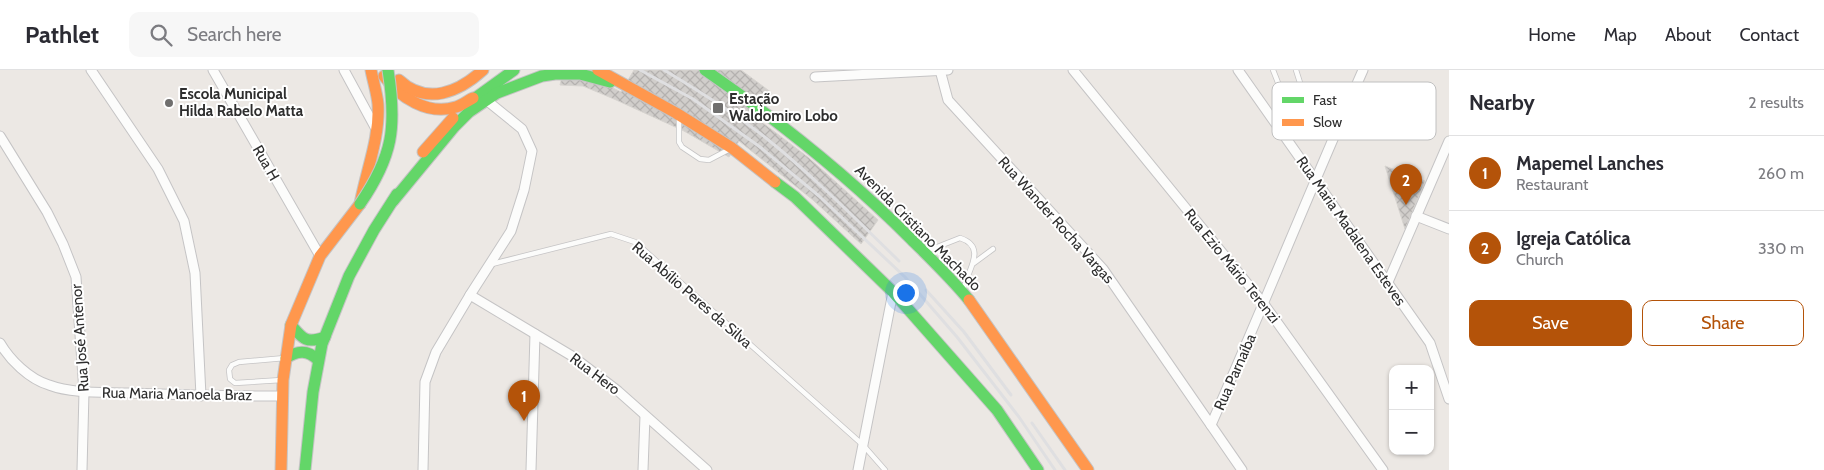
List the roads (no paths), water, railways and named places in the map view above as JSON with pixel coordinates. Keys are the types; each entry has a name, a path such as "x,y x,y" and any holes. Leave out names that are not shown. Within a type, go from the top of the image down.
{"main road":[{"path":"360,204 363,184 372,158 376,131 378,105 371,70"},
{"path":"380,70 394,90 410,101 431,108 453,108 474,98"},
{"path":"390,70 404,85 427,94 455,90 483,70"},
{"path":"281,470 283,380 291,325 320,256 376,184 388,155 393,128 390,70"},
{"path":"305,470 312,392 318,360 324,338 349,276 374,230 418,159 441,130 474,98 514,70"},
{"path":"598,70 679,115 732,148 796,197 893,292 997,410 1038,470"},
{"name":"Avenida Cristiano Machado","path":"705,70 760,108 832,164 963,292 1088,470"},
{"path":"393,201 454,127 486,99 517,85 542,76 555,74 580,74 630,88"},
{"path":"291,325 300,337 306,340 314,341 324,338"},
{"path":"286,358 294,352 303,351 311,354 318,360"}],"street":[{"path":"92,70 158,168 184,222 195,273 201,396"},
{"name":"Rua H","path":"213,70 320,256"},
{"path":"344,70 376,131"},
{"name":"Rua Wander Rocha Vargas","path":"940,70 948,100 1103,269 1242,470"},
{"path":"815,78 948,70"},
{"name":"Rua Ezio Mário Terenzi","path":"1073,70 1264,304 1383,470"},
{"name":"Rua Parnaíba","path":"1358,82 1363,70"},
{"name":"Rua Maria Madalena Esteves","path":"1243,72 1272,117"},
{"path":"423,470 425,382 436,352 511,231 524,190 532,151 522,129 486,99"},
{"name":"Rua José Antenor","path":"0,136 47,212 63,244 76,277 84,392 82,470"},
{"name":"Rua Maria Madalena Esteves","path":"1287,140 1430,343 1449,399"},
{"name":"Rua Parnaíba","path":"1211,425 1332,140"},
{"path":"1388,282 1449,141"},
{"path":"1416,216 1449,229"},
{"path":"858,470 893,292"},
{"name":"Rua Hero","path":"470,295 572,356 618,391 707,470"},
{"path":"531,470 535,334"},
{"name":"Rua Maria Manoela Braz","path":"0,343 31,377 49,386 84,392 201,396 282,396"},
{"path":"643,470 644,416"}],"lane":[{"path":"1273,70 1278,82"},
{"path":"1296,70 1300,82"},
{"path":"679,115 679,142 682,147 700,160 709,160 732,148"},
{"name":"Rua Abílio Peres da Silva","path":"491,264 611,234 635,242 862,445 885,470"},
{"path":"924,252 960,238 969,243 973,249 974,263 963,292"},
{"path":"974,263 993,250"},
{"path":"283,380 235,383 230,379 229,370 232,365 239,362 286,358"}],"railway":[{"path":"640,70 693,99 760,147 819,196 905,277 957,337 1019,417 1055,470"},
{"path":"664,70 716,102 766,138 817,183 899,261"},
{"path":"926,290 964,332 1011,395"},
{"path":"1032,423 1065,470"}],"place":[{"name":"Escola Municipal Hilda Rabelo Matta","path":"169,103"},
{"name":"Estação Waldomiro Lobo","path":"718,108"},
{"name":"Igreja Católica","path":"1406,205"},
{"name":"Mapemel Lanches","path":"524,421"}]}
